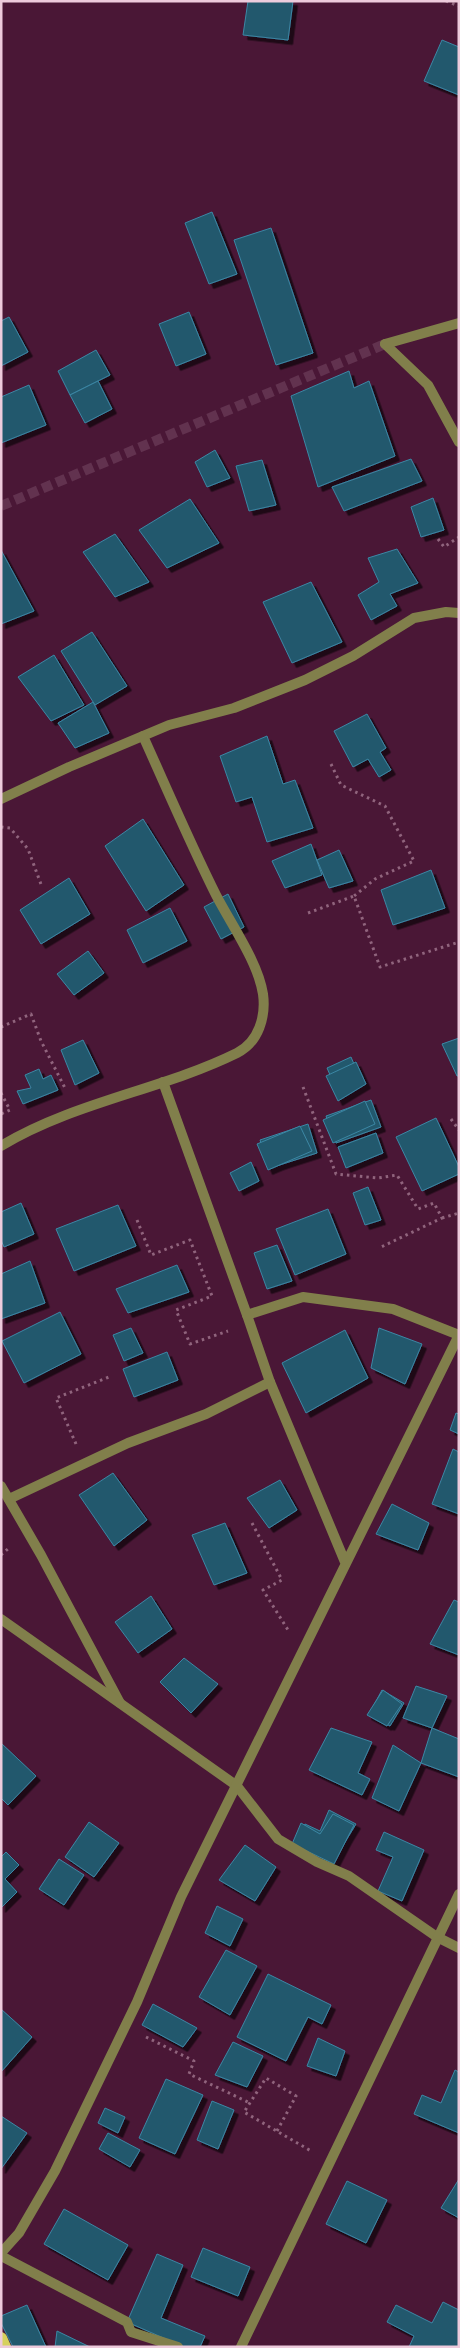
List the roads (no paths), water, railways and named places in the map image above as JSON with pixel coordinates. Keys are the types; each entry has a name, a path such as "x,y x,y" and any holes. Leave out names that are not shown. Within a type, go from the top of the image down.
{"main road":[{"path":"1,2338 5,2347"}],"street":[{"path":"459,323 385,344 428,385 459,442"},
{"path":"1,799 69,767 169,725 234,708 305,680 354,656 414,618 446,612 459,613"},
{"path":"1,1146 17,1136 87,1107 163,1082 240,1052 258,1033 263,1016 262,993 252,964 216,894 143,736"},
{"path":"163,1082 270,1382 345,1562"},
{"path":"178,2347 131,2332 128,2322 1,2255 19,2233 56,2171 125,2027 181,1897 345,1562 459,1335 393,1309 303,1297 248,1319"},
{"path":"9,1499 128,1443 206,1414 270,1382"},
{"path":"1,1486 41,1555 122,1706"},
{"path":"1,1619 237,1786 278,1839 317,1862 349,1876 437,1937 459,1948"},
{"path":"242,2347 459,1894"}],"tunnel":[{"path":"1,506 385,344"}]}
